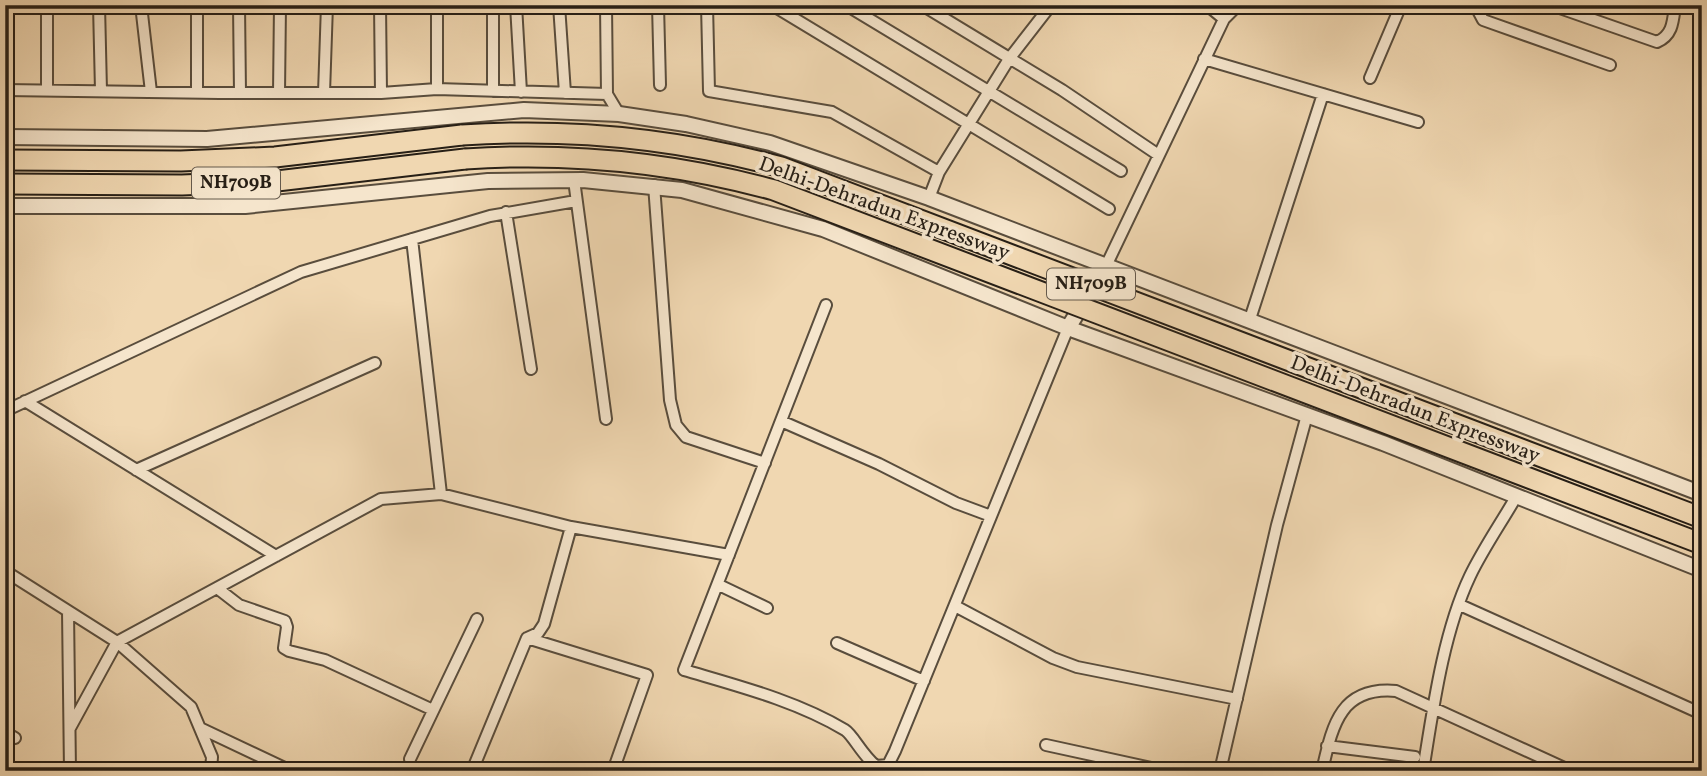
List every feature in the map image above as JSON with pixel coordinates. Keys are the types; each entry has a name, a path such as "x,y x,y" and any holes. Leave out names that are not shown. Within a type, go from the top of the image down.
{"highway":[{"name":"Delhi-Dehradun Expressway","path":"5,160 181,161 275,157 501,132 618,135 699,147 821,180 1702,518"},
{"name":"Delhi-Dehradun Expressway","path":"5,184 182,185 277,181 465,159 528,156 616,159 694,171 813,203 1702,544"}],"street":[{"path":"47,5 47,90"},
{"path":"99,5 101,91"},
{"path":"141,5 151,92"},
{"path":"197,5 197,93"},
{"path":"239,5 240,93"},
{"path":"279,93 280,5"},
{"path":"324,93 327,5"},
{"path":"380,5 381,93"},
{"path":"437,5 437,89"},
{"path":"493,5 493,91"},
{"path":"516,5 521,92"},
{"path":"559,5 565,93"},
{"path":"606,5 607,94 619,114"},
{"path":"658,5 660,85"},
{"path":"707,5 709,91 832,112 939,172"},
{"path":"772,5 1109,209"},
{"path":"846,5 1121,171"},
{"path":"922,5 1157,154"},
{"path":"929,198 939,172 1009,59 1051,5"},
{"path":"1207,5 1224,19"},
{"path":"826,305 684,670 766,695 848,732 858,750 876,766 888,765 1068,328 1106,266 1157,154 1224,19 1238,5"},
{"path":"1370,78 1401,5"},
{"path":"1475,5 1483,20 1610,65"},
{"path":"1551,5 1657,42 1666,38 1671,29 1675,5"},
{"path":"1204,59 1418,122"},
{"path":"5,90 381,93 437,89 607,94"},
{"path":"1250,319 1323,94"},
{"path":"5,137 207,139 524,110 619,114 686,124 770,143 929,198 1702,494"},
{"path":"574,180 606,419"},
{"path":"5,206 245,206 488,181 574,180 654,185 741,204 823,229 1068,328 1307,415 1702,570"},
{"path":"654,185 670,400 676,425 686,438 765,463"},
{"path":"5,411 301,272 506,212 576,201"},
{"path":"506,212 531,369"},
{"path":"412,239 441,494"},
{"path":"136,470 375,363"},
{"path":"25,401 276,556"},
{"path":"1220,771 1277,524 1307,415"},
{"path":"781,421 879,464 956,503 991,516"},
{"path":"70,728 117,642 381,499 441,494 571,527 730,555"},
{"path":"1423,771 1433,707 1469,578 1516,497"},
{"path":"472,771 527,638 538,633 544,624 571,527"},
{"path":"5,571 117,642 191,707 212,757 211,771"},
{"path":"719,585 767,608"},
{"path":"217,588 239,605 285,621 287,626 284,648 289,652 325,660 433,710"},
{"path":"1460,605 1702,714"},
{"path":"955,606 1053,658 1077,667 1237,699"},
{"path":"68,611 69,771"},
{"path":"410,759 477,619"},
{"path":"527,638 647,675 613,771"},
{"path":"837,643 924,681"},
{"path":"1322,771 1336,716 1371,693 1396,691 1571,771"},
{"path":"200,728 291,771"},
{"path":"1046,746 1165,771"},
{"path":"1327,746 1415,757"}]}
